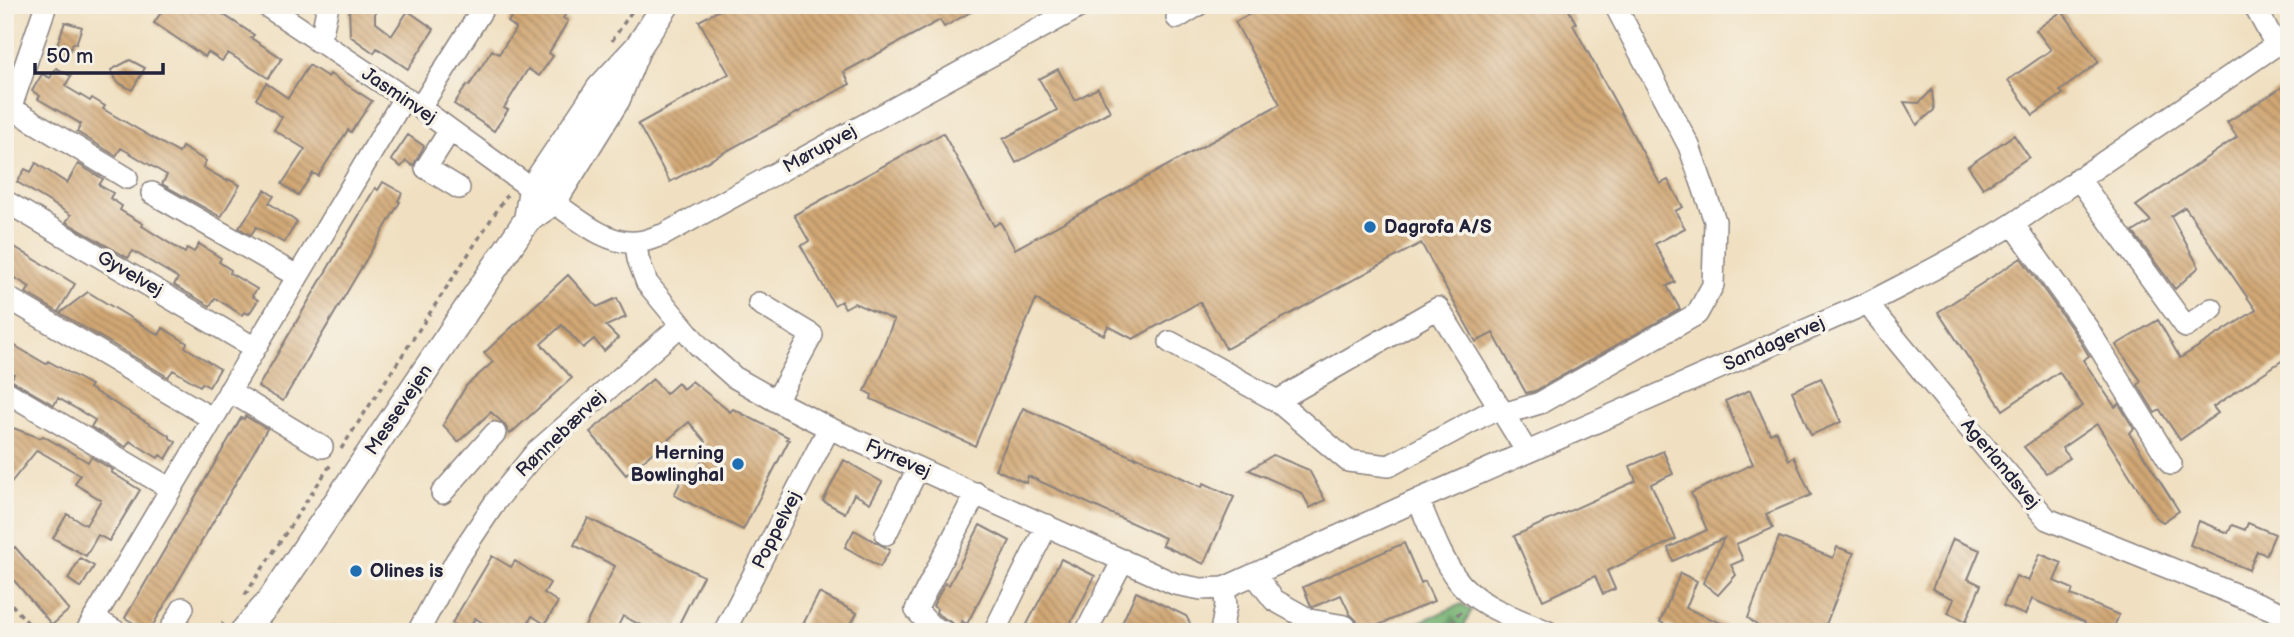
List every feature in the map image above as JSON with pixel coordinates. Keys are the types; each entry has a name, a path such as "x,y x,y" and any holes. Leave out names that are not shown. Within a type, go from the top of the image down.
{"main road":[{"name":"Messevejen","path":"256,632 271,601 527,220 534,190 617,99 638,47 666,5"},
{"name":"Messevejen","path":"233,627 271,601"}],"street":[{"path":"46,5 8,116 127,178"},
{"name":"Jasminvej","path":"265,5 412,103 534,190"},
{"path":"317,41 323,29 328,5"},
{"path":"117,632 90,625 298,276 412,103 485,5"},
{"name":"Mørupvej","path":"636,243 669,231 1083,5"},
{"path":"1177,18 1199,5"},
{"path":"1170,342 1277,401 1348,461 1389,466 1501,410 1540,403 1697,314 1713,285 1715,221 1689,146 1615,5"},
{"path":"2255,5 2283,41"},
{"name":"Sandagervej","path":"1224,588 1870,302 1975,248 2283,41"},
{"path":"450,130 426,169 459,188"},
{"path":"2078,178 2186,327 2212,309"},
{"path":"534,190 594,229 616,240 636,243"},
{"path":"152,193 298,276"},
{"name":"Gyvelvej","path":"5,201 255,348"},
{"path":"2013,223 2088,329 2171,464"},
{"name":"Fyrrevej","path":"636,243 638,259 647,283 698,345 734,377 829,428 1175,584 1201,589 1224,588"},
{"path":"5,296 213,419"},
{"name":"Agerlandsvej","path":"1870,302 1876,314 1901,345 2047,519 2289,616"},
{"path":"759,303 812,335 775,401"},
{"path":"1277,401 1438,308 1527,452"},
{"name":"Rønnebærvej","path":"418,632 456,561 496,501 536,452 681,324"},
{"path":"5,391 171,489"},
{"path":"229,391 331,455"},
{"name":"Poppelvej","path":"724,632 829,428"},
{"path":"442,493 495,433"},
{"path":"886,534 918,468"},
{"path":"944,632 931,626 916,610 975,493"},
{"path":"1418,500 1442,554 1457,579 1479,599 1497,610 1548,632"},
{"path":"994,632 1047,525"},
{"path":"1086,632 1124,560"},
{"path":"1254,574 1274,600 1310,620 1345,626"},
{"path":"1221,632 1226,605 1224,588"},
{"path":"169,632 183,608"}],"path":[{"path":"605,52 636,5"},
{"path":"239,604 331,455 497,214 534,190"},
{"path":"5,597 36,632"},
{"path":"1446,632 1458,614 1479,599"},
{"path":"216,632 233,627"}],"green space":[{"path":"1462,604 1471,611 1461,632 1396,632"}],"building":[{"path":"166,5 209,5 254,35 251,38 282,58 268,78 228,53 222,61 208,52 205,57 154,23"},
{"path":"349,5 375,5 375,22 392,35 408,11 434,29 408,69 377,48 374,53 350,36"},
{"path":"519,5 572,5 563,18 568,21 549,53 553,56 539,76 528,69 504,108 508,110 494,131 454,104 492,50 499,54 516,28 508,22"},
{"path":"729,5 983,5 944,27 940,20 844,72 850,84 670,182 638,124 729,74 699,21"},
{"name":"Dagrofa A/S","path":"1266,5 1566,5 1576,23 1573,25 1660,184 1668,180 1683,207 1675,211 1685,228 1655,244 1675,282 1667,286 1680,309 1535,391 1526,393 1493,333 1476,342 1421,243 1226,349 1200,302 1133,339 1108,326 1104,335 1052,310 1036,299 975,446 871,399 872,395 865,391 894,320 854,303 845,308 841,301 834,305 801,246 809,241 794,215 943,133 994,226 1000,222 1015,249 1280,104 1235,22"},
{"path":"2062,11 2099,62 2060,91 2063,94 2033,115 2008,80 2051,50 2036,30"},
{"path":"65,22 82,27 76,44 73,43 70,50 57,45"},
{"path":"130,60 145,68 132,90 117,82 111,70"},
{"path":"309,65 328,77 330,74 372,101 351,132 348,130 318,176 313,173 298,195 282,184 305,149 274,130 282,117 256,99 266,83 288,98"},
{"path":"56,68 71,76 65,86 90,101 92,98 105,106 103,109 179,153 182,147 206,161 203,167 240,185 221,217 162,184 167,175 121,148 116,156 77,132 81,124 38,99 40,96 32,91 42,74 50,78"},
{"path":"1058,69 1075,100 1098,88 1110,111 1016,163 1003,139 1057,110 1039,79"},
{"path":"2289,83 2289,356 2213,407 2218,413 2180,440 2160,410 2155,413 2138,385 2141,381 2116,345 2158,320 2180,358 2256,310 2185,207 2171,216 2199,267 2175,289 2133,232 2151,221 2136,206 2237,137 2227,122"},
{"path":"1932,90 1934,110 1917,125 1904,102 1919,103"},
{"path":"408,135 424,146 413,166 406,161 401,167 391,160"},
{"path":"2014,135 2029,157 1983,188 1968,166"},
{"path":"36,163 67,183 78,164 103,179 99,185 113,193 110,198 122,206 120,210 143,224 142,226 185,253 187,248 194,252 199,244 221,258 219,262 231,270 230,273 257,289 252,296 258,300 249,314 244,312 242,315 215,298 210,306 174,285 178,278 133,251 128,258 66,222 71,215 17,182 25,169 31,172"},
{"path":"383,182 402,193 398,201 400,202 283,401 258,387 375,188 378,190"},
{"path":"265,190 274,196 269,203 297,222 284,243 256,227 251,235 239,228"},
{"path":"5,241 75,284 58,312 26,293 30,287 5,272"},
{"path":"2021,258 2077,336 2089,356 2083,360 2115,407 2119,404 2134,429 2129,433 2179,511 2163,522 2156,517 2097,424 2062,448 2070,458 2046,473 2024,447 2083,406 2059,372 2003,410 1938,312"},
{"path":"568,275 597,307 617,298 626,317 606,326 618,338 604,351 594,339 583,348 562,325 541,344 572,378 510,434 491,412 458,442 443,425 466,386 493,362 484,353"},
{"path":"88,292 159,335 163,328 187,343 185,347 220,369 209,387 202,383 200,386 173,370 168,377 60,313"},
{"path":"5,340 46,364 48,361 91,385 89,388 170,436 176,442 166,459 160,455 158,458 130,441 126,447 91,427 95,420 58,398 54,405 11,380 14,374 5,369"},
{"path":"1821,378 1841,422 1811,435 1792,391"},
{"path":"653,379 666,394 678,383 683,389 692,381 730,412 733,409 788,437 786,439 789,440 743,530 674,495 683,477 691,482 707,450 703,448 706,442 689,422 626,475 590,432"},
{"path":"1750,390 1770,434 1776,431 1789,460 1794,457 1811,495 1766,514 1773,528 1736,544 1743,560 1731,565 1736,575 1718,595 1703,583 1724,538 1673,561 1668,548 1707,530 1691,493 1753,464 1725,401"},
{"path":"1023,408 1202,487 1204,483 1234,497 1204,564 1162,545 1165,538 1028,476 1026,483 995,469"},
{"path":"245,416 267,429 149,632 125,618 241,418 244,419"},
{"path":"5,425 40,438 43,436 88,462 91,457 140,490 109,541 98,535 86,556 53,538 67,514 86,525 101,500 75,484 80,475 37,450 5,490 5,480 12,463 5,461"},
{"path":"1663,451 1673,474 1651,484 1676,539 1607,571 1615,589 1603,594 1595,576 1543,600 1514,536 1636,481 1630,466"},
{"path":"1273,455 1309,470 1325,500 1310,508 1302,493 1249,470"},
{"path":"844,460 882,482 870,503 854,494 845,513 823,501"},
{"path":"588,518 703,576 675,632 654,632 623,616 615,632 582,632 615,566 574,545"},
{"path":"2199,521 2228,533 2232,525 2245,530 2248,523 2275,534 2266,555 2257,551 2249,570 2190,545"},
{"path":"980,525 1010,541 967,624 962,621 957,630 954,624 936,612 937,609 933,606 945,583 949,585"},
{"path":"854,530 890,550 880,567 845,547"},
{"path":"1779,537 1833,558 1837,547 1854,553 1823,632 1765,632 1748,618"},
{"path":"1953,539 1980,550 1968,579 1981,585 1966,621 1948,613 1954,599 1932,589"},
{"path":"1404,543 1421,583 1425,581 1434,601 1363,632 1358,632 1357,621 1350,614 1341,595 1311,606 1303,587"},
{"path":"15,547 69,610 52,625 5,570 5,555"},
{"path":"2040,554 2062,563 2054,581 2073,589 2071,595 2119,615 2112,632 2081,632 2085,622 2032,599 2025,615 2003,606 2016,576 2028,581"},
{"path":"492,556 511,567 515,561 550,583 544,593 558,602 545,624 532,616 523,632 497,632 475,618 467,632 452,623"},
{"path":"80,558 94,566 81,588 68,579"},
{"path":"1061,559 1095,576 1066,632 1023,632"},
{"path":"1680,573 1697,581 1686,608 1741,632 1683,632 1660,622"},
{"path":"1136,592 1186,616 1195,632 1118,632"},
{"path":"819,593 857,613 847,632 799,632"}],"place":[{"name":"Dagrofa A/S","path":"1370,227"},
{"name":"Herning Bowlinghal","path":"738,464"},
{"name":"Olines is","path":"356,571"}]}
